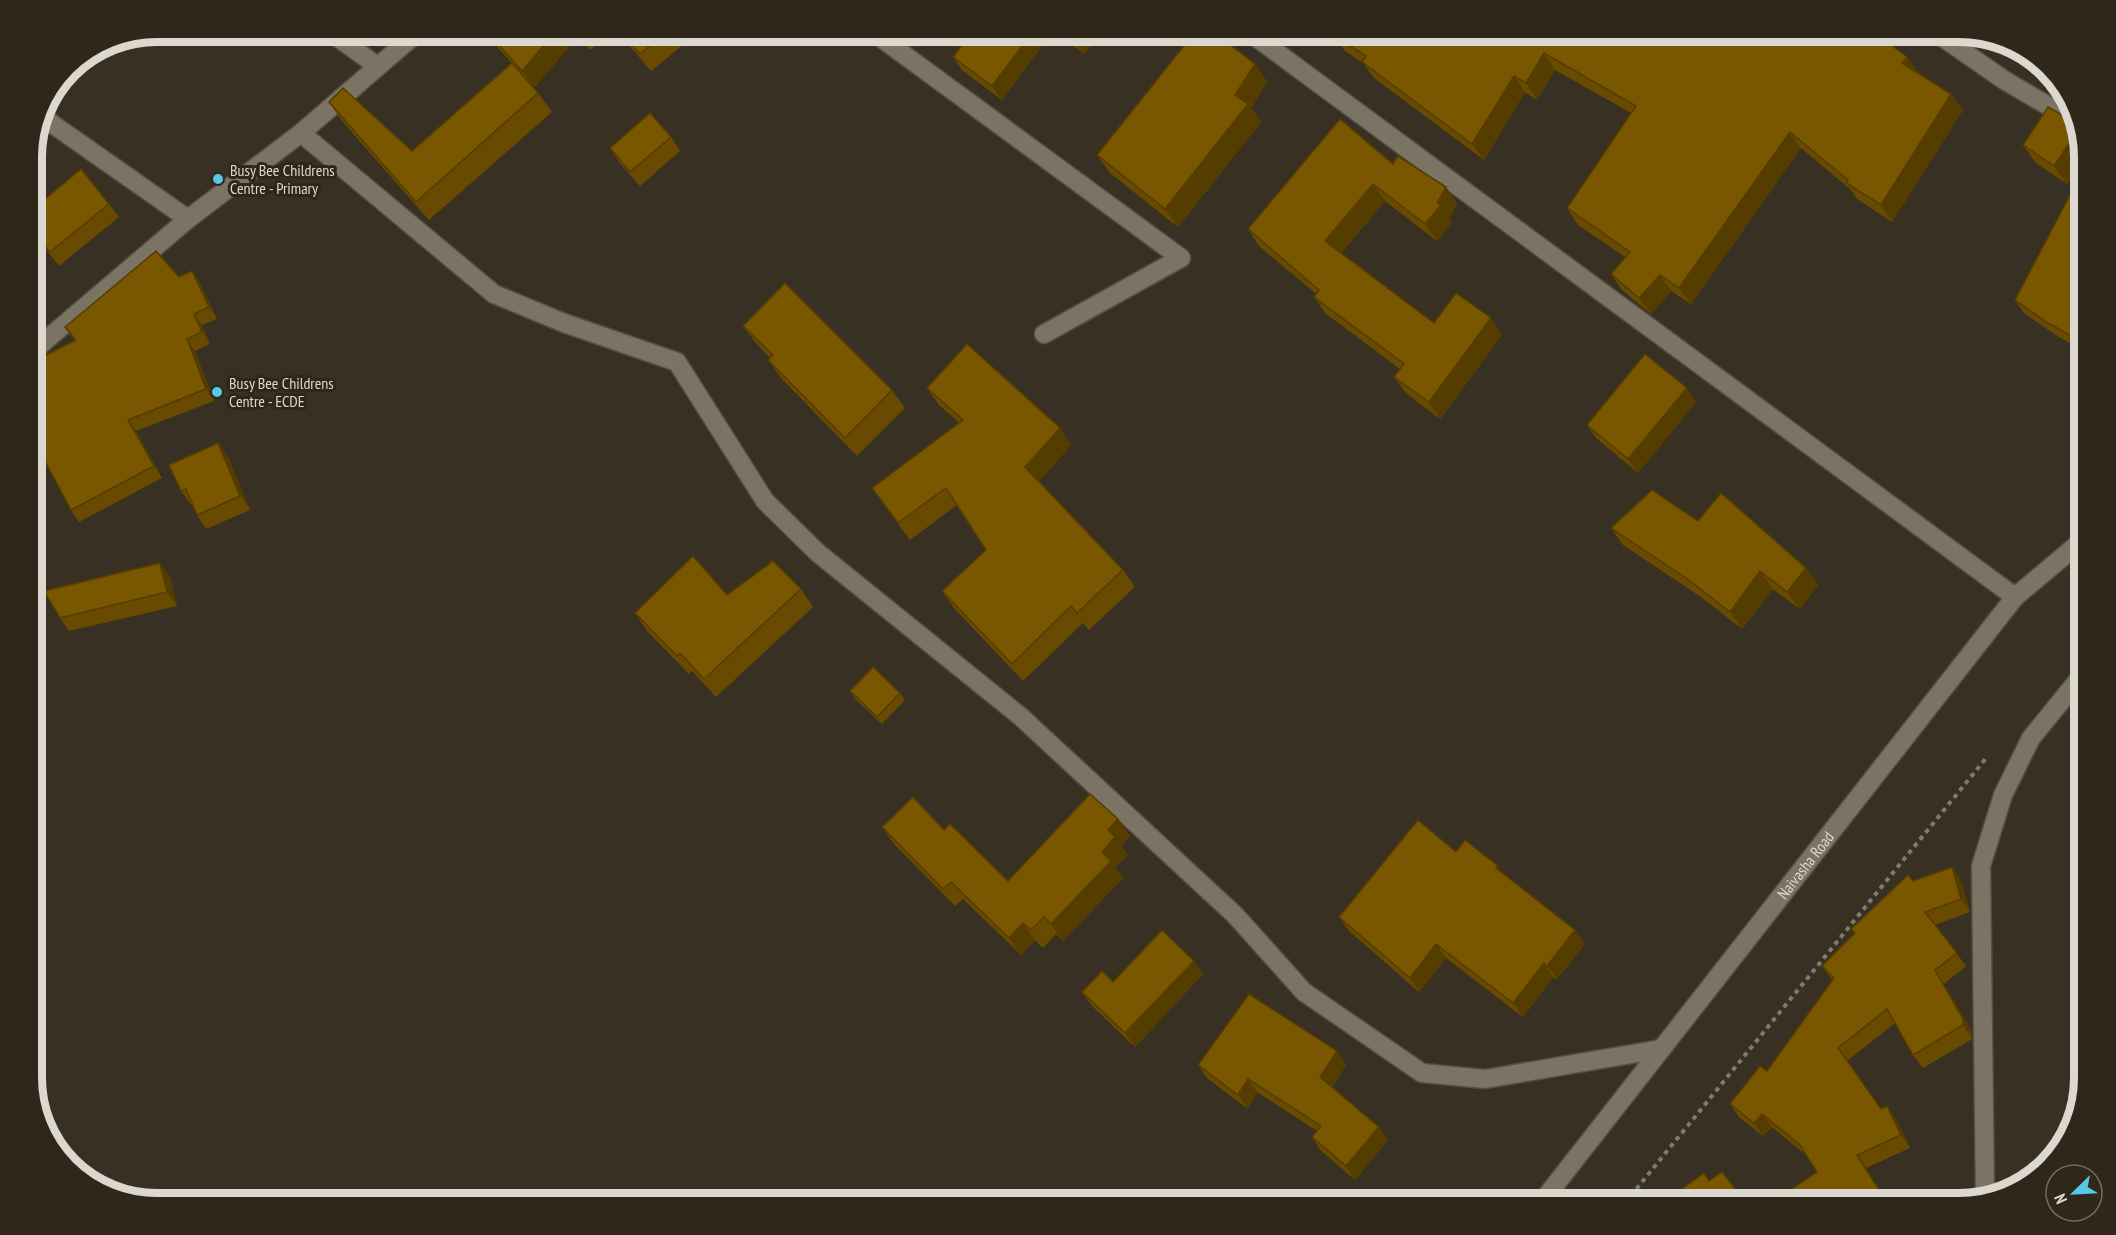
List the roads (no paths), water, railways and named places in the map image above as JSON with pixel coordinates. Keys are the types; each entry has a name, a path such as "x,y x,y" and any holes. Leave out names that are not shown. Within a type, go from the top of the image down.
{"street":[{"path":"344,42 376,65"},
{"path":"42,343 188,219 301,133 376,65 405,42"},
{"path":"887,42 1180,258 1044,334"},
{"path":"1263,42 2015,597"},
{"path":"1949,42 2004,80 2066,116"},
{"path":"48,121 188,219"},
{"path":"301,133 494,294 564,323 676,362 765,501 818,554 1020,716 1235,915 1304,992 1422,1073 1485,1079 1661,1049"},
{"name":"Naivasha Road","path":"1549,1193 2015,597 2074,547"},
{"path":"1985,1190 1981,866 2003,795 2031,738 2074,685"}],"place":[{"name":"Busy Bee Childrens Centre - Primary","path":"218,179"},
{"name":"Busy Bee Childrens Centre - ECDE","path":"217,392"}]}
